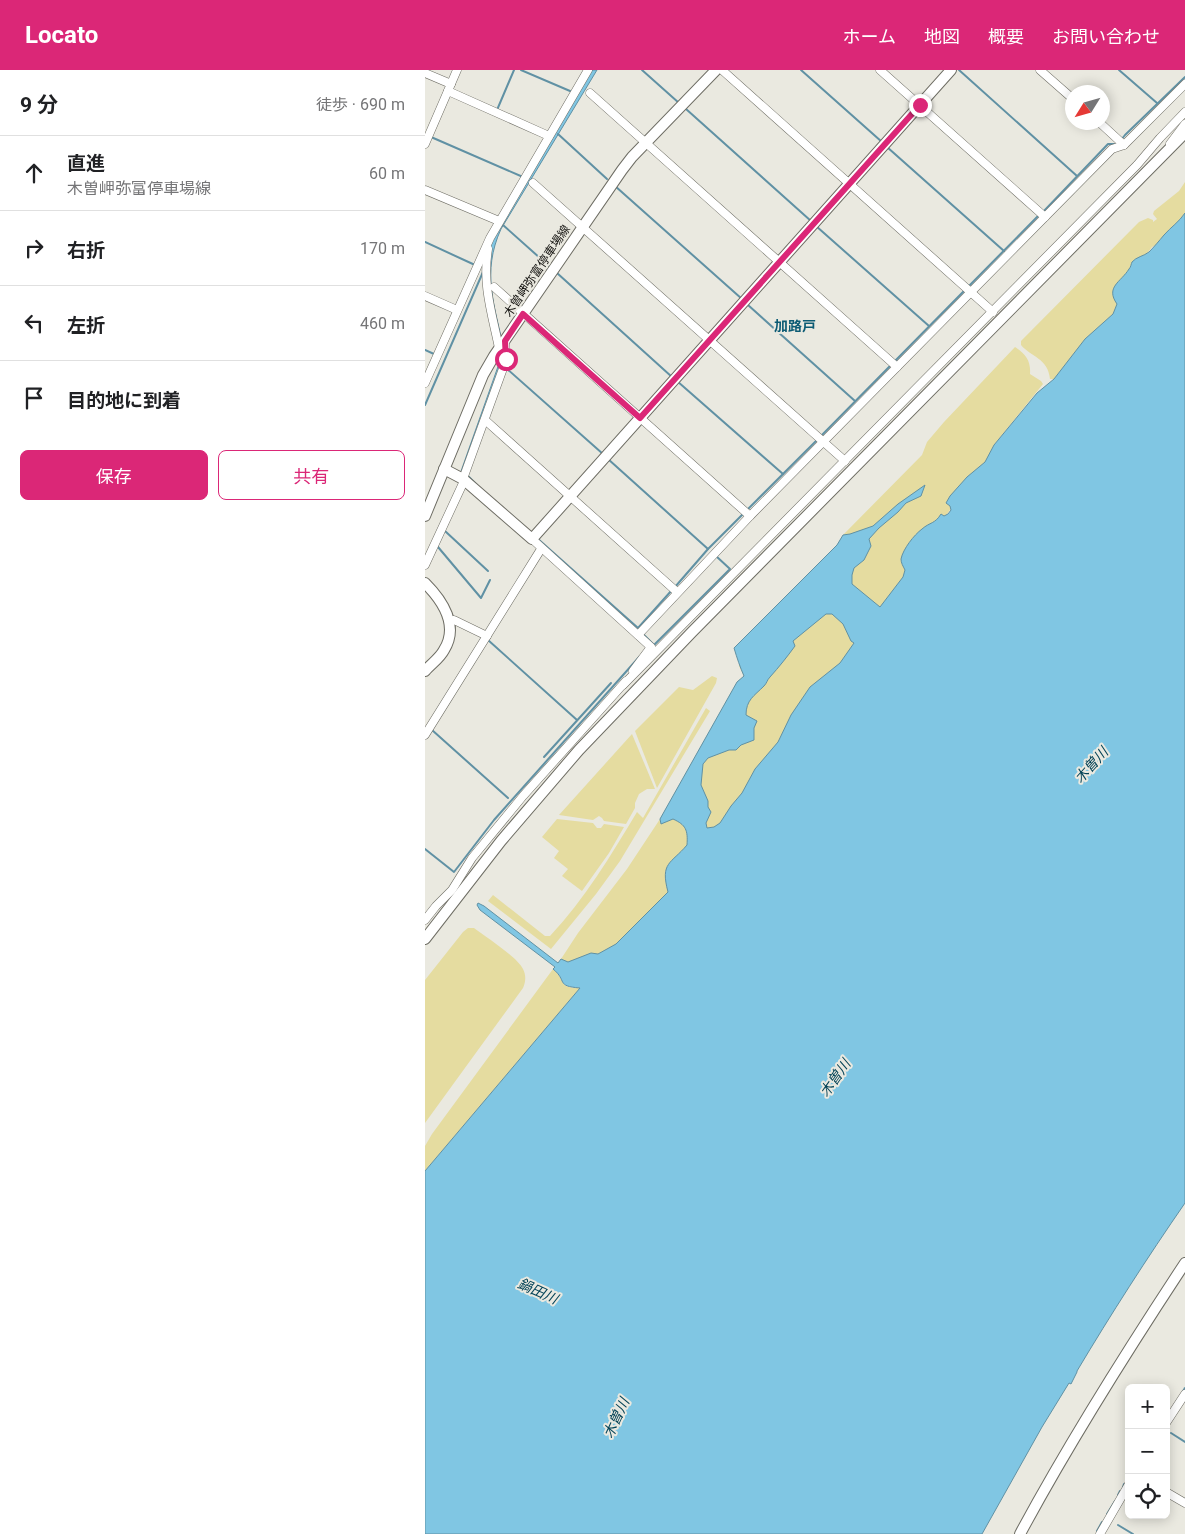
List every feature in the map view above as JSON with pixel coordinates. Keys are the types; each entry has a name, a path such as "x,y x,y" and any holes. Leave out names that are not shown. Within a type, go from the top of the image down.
{"street":[{"path":"425,144 457,70"},
{"path":"425,383 499,221 588,70"},
{"name":"木曽岬弥富停車場線","path":"425,516 483,375 502,345 622,170 716,70"},
{"path":"722,70 993,312"},
{"path":"880,70 1045,217"},
{"path":"531,539 571,497 951,70"},
{"path":"1040,70 1065,92"},
{"path":"425,73 449,88 549,136"},
{"path":"638,635 823,441 1112,149 1124,145 1185,84"},
{"path":"590,93 897,367"},
{"path":"425,920 436,906 453,890 472,858 523,796 623,685 993,312 1137,165 1185,112"},
{"path":"1169,148 1171,142 1185,124"},
{"path":"1108,130 1124,145"},
{"path":"425,939 501,841 579,750 1185,133"},
{"path":"533,182 845,461"},
{"path":"425,190 499,221"},
{"path":"425,565 485,420 505,363 506,354 486,282 485,264 491,238"},
{"path":"494,287 750,516"},
{"path":"425,296 457,310"},
{"path":"485,420 677,592"},
{"path":"444,469 461,478 651,647 623,685"},
{"path":"425,735 541,549"},
{"path":"425,584 441,602 449,621 450,635 444,651 425,671"},
{"path":"449,621 454,620 487,636"},
{"path":"1020,1534 1123,1359 1185,1263"},
{"path":"1170,1417 1185,1394"},
{"path":"1099,1534 1125,1491"},
{"path":"1170,1495 1185,1504"}],"shaded area":[{"path":"1185,182 1185,213 1180,221 1164,235 1158,244 1152,247 1134,270 1113,314 1085,340 1054,379 1050,379 1049,372 1043,362 1025,349 1021,345 1021,341 1139,222 1148,218 1153,220 1153,222 1157,219 1153,214 1154,211 1179,191"},
{"path":"1015,347 1027,358 1030,365 1030,374 1043,384 994,445 989,458 905,570 903,577 877,612 854,598 837,545 843,535 922,455 927,442 944,422"},
{"path":"822,603 860,636 700,860 597,969 565,962 561,959 578,933 627,869 660,819 737,682 744,676 736,655"},
{"path":"712,676 717,678 716,683 657,788 635,731 679,687 693,690"},
{"path":"706,708 710,711 620,861 551,949 488,901 493,895 545,936 550,936 586,892 637,812 643,818"},
{"path":"632,734 655,789 647,789 639,794 635,808 626,824 604,821 599,816 593,820 559,815"},
{"path":"557,819 593,823 597,828 601,828 604,824 624,827 609,853 582,891 562,876 568,869 554,858 559,851 542,837"},
{"path":"468,928 474,928 515,959 524,971 525,983 425,1123 425,980"},
{"path":"553,969 565,985 580,988 425,1171 425,1146 432,1134"}],"water":[{"path":"592,70 597,70 501,229 495,245 491,275 492,290 504,357 463,472 460,474 502,353 488,289 490,247"},
{"path":"1185,213 1185,1203 1129,1286 1071,1384 1069,1383 1042,1427 982,1534 425,1534 425,1171 580,988 564,984 553,969 555,967 480,910 477,905 478,903 558,963 561,959 568,962 591,953 598,954 616,944 668,892 665,875 666,869 687,845 687,835 681,823 673,819 661,824 660,819 737,682 744,676 734,648 837,545 843,535 873,526 898,504 925,485 921,496 906,503 869,539 871,546 864,560 854,568 852,584 880,607 903,577 905,570 901,559 909,542 925,527 937,520 941,514 944,516 948,514 951,510 950,506 946,503 950,496 967,477 985,462 994,445 1037,393 1054,379 1085,339 1113,314 1117,304 1113,289 1126,274 1132,262 1149,252","holes":["826,614 832,614 843,624 851,641 854,643 840,663 810,687 791,715 778,742 755,769 742,793 720,823 714,827 707,828 706,823 711,812 701,785 703,764 708,758 729,750 736,750 741,745 754,740 754,728 757,721 746,715 749,702 765,685 795,646 793,641"]}],"waterway":[{"path":"497,110 514,70"},
{"path":"521,70 570,91"},
{"path":"642,70 679,103"},
{"path":"801,70 882,142"},
{"path":"959,70 1077,176"},
{"path":"1119,70 1157,103"},
{"path":"1121,140 1185,77"},
{"path":"686,109 811,221"},
{"path":"558,134 607,179"},
{"path":"431,137 523,177"},
{"path":"1043,212 1108,144 1114,144"},
{"path":"887,147 1004,251"},
{"path":"615,186 742,299"},
{"path":"969,286 1039,215"},
{"path":"503,225 550,267"},
{"path":"816,226 929,326"},
{"path":"425,242 475,265"},
{"path":"425,405 483,272"},
{"path":"557,273 672,377"},
{"path":"894,362 964,291"},
{"path":"748,305 855,401"},
{"path":"425,350 434,354"},
{"path":"821,436 891,365"},
{"path":"506,368 603,454"},
{"path":"677,381 783,474"},
{"path":"746,511 817,440"},
{"path":"608,459 708,549"},
{"path":"468,476 477,485"},
{"path":"675,587 708,549 743,514"},
{"path":"445,531 488,571"},
{"path":"538,539 638,628 672,590"},
{"path":"438,547 481,598 490,580"},
{"path":"644,635 654,645 730,569 716,556"},
{"path":"488,640 577,720"},
{"path":"425,849 454,872 494,820 640,656"},
{"path":"544,757 611,683"},
{"path":"432,730 508,798"},
{"path":"1171,1433 1185,1442"},
{"path":"1118,1495 1120,1491"},
{"path":"1107,1514 1115,1501"},
{"path":"1097,1531 1102,1522"},
{"path":"1118,1525 1133,1534"}],"district":[{"name":"加路戸","path":"795,326"}],"route":[{"path":"506,359 505,341 523,314 640,418 920,105"}],"water label":[{"name":"木曽川","path":"1091,765"},
{"name":"木曽川","path":"835,1078"},
{"name":"鍋田川","path":"538,1291"},
{"name":"木曽川","path":"616,1418"}]}
